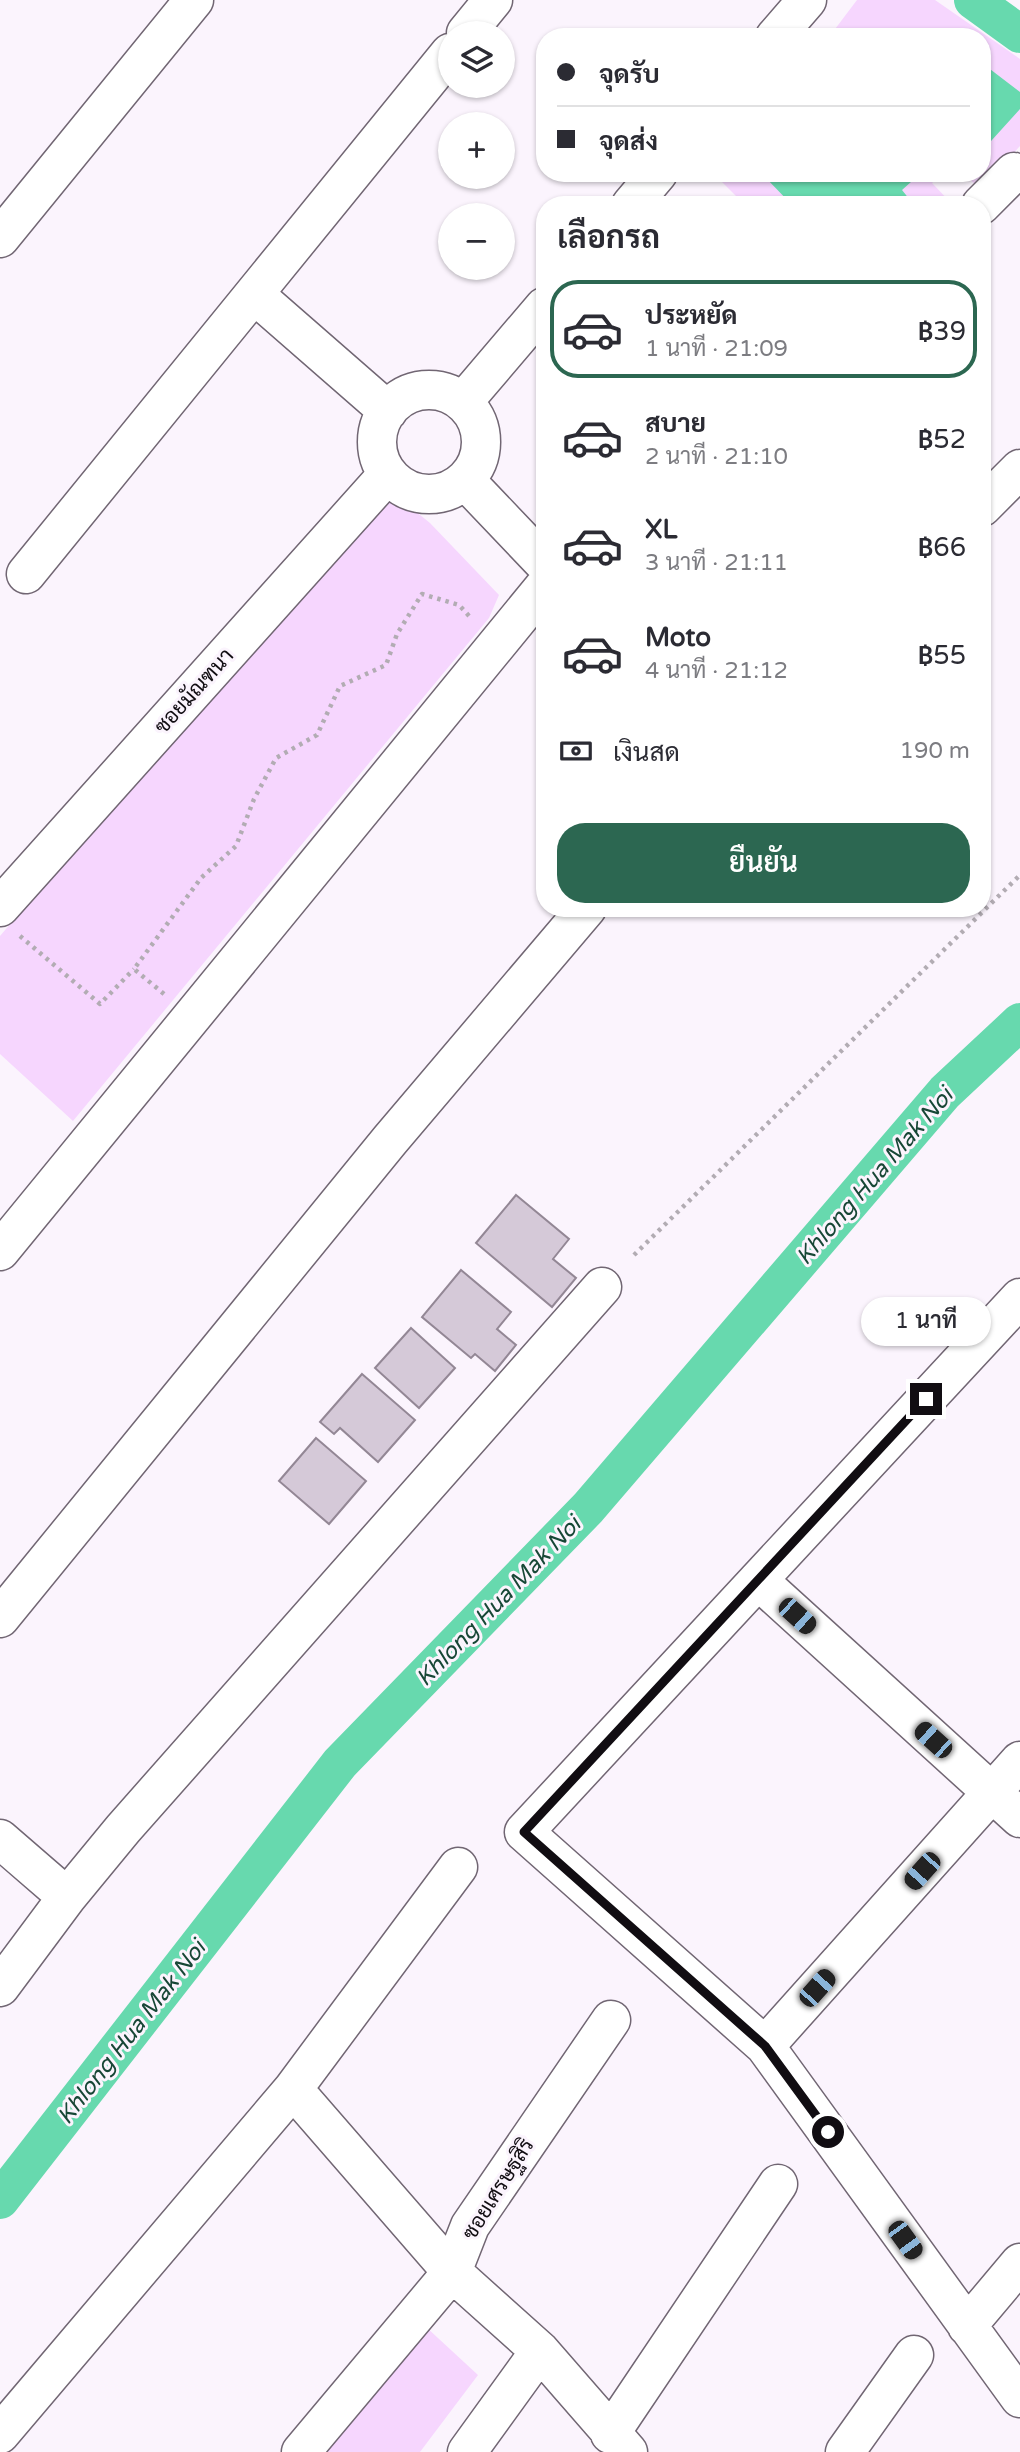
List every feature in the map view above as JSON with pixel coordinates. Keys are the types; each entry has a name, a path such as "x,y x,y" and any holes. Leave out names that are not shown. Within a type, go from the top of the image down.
{"street":[{"path":"0,238 194,0"},
{"path":"476,21 493,0"},
{"path":"783,28 807,0"},
{"path":"26,574 438,68"},
{"path":"990,196 1014,172"},
{"path":"639,196 650,182"},
{"path":"254,294 388,411"},
{"path":"463,402 536,316"},
{"path":"432,390 449,394 463,402 474,416 480,432 481,450 475,466 465,480 450,490 434,494 416,493 400,485 388,474 380,459 377,443 380,425 388,411 400,399 415,392 432,390"},
{"path":"991,498 1020,470"},
{"name":"ซอยมัณฑนา","path":"5,918 388,474"},
{"path":"465,480 536,555"},
{"path":"0,1251 536,597"},
{"path":"0,1618 390,1140 579,917"},
{"path":"0,1987 67,1897 123,1829 602,1287"},
{"path":"1020,1298 524,1832 765,2046 1020,2398"},
{"path":"758,1580 1020,1818"},
{"path":"765,2046 1020,1761"},
{"path":"0,1839 67,1897"},
{"path":"0,2434 293,2089 458,1867"},
{"name":"ซอยเศรษฐสิริ","path":"301,2452 452,2272 470,2226 611,2020"},
{"path":"293,2089 452,2272 540,2351 619,2443 778,2184"},
{"path":"967,2326 1020,2263"},
{"path":"467,2452 540,2351"},
{"path":"845,2452 914,2355"}],"path":[{"path":"5,918 100,1004 134,969 201,878 236,846 254,799 276,758 317,735 340,686 386,665 397,634 422,594 459,605 495,647"},
{"path":"991,904 1020,875"},
{"path":"634,1255 977,917"},
{"path":"134,969 192,1017"}],"shaded area":[{"path":"857,0 935,0 975,28 836,28"},
{"path":"991,39 1020,59 1020,146 991,177"},
{"path":"991,70 1020,92 1020,109 991,141"},
{"path":"722,182 933,182 944,196 736,196"},
{"path":"770,182 911,182 902,190 907,196 783,196"},
{"path":"973,182 987,182 980,189"},
{"path":"380,499 404,502 430,523 499,595 489,618 73,1121 0,1054 0,936 360,514"},
{"path":"412,2314 478,2375 420,2452 309,2452"}],"building":[{"path":"516,1195 569,1239 553,1259 576,1278 552,1307 476,1243"},
{"path":"461,1270 511,1312 497,1329 516,1345 495,1371 475,1354 471,1358 422,1317"},
{"path":"411,1328 455,1368 419,1408 375,1368"},
{"path":"362,1374 415,1420 378,1462 340,1428 334,1434 320,1422"},
{"path":"316,1438 366,1481 329,1524 279,1481"}],"waterway":[{"path":"973,0 1020,34"},
{"name":"Khlong Hua Mak Noi","path":"0,2200 340,1763 588,1508 945,1092 1020,1022"}],"route":[{"path":"828,2132 765,2046 524,1832 926,1399"}]}
